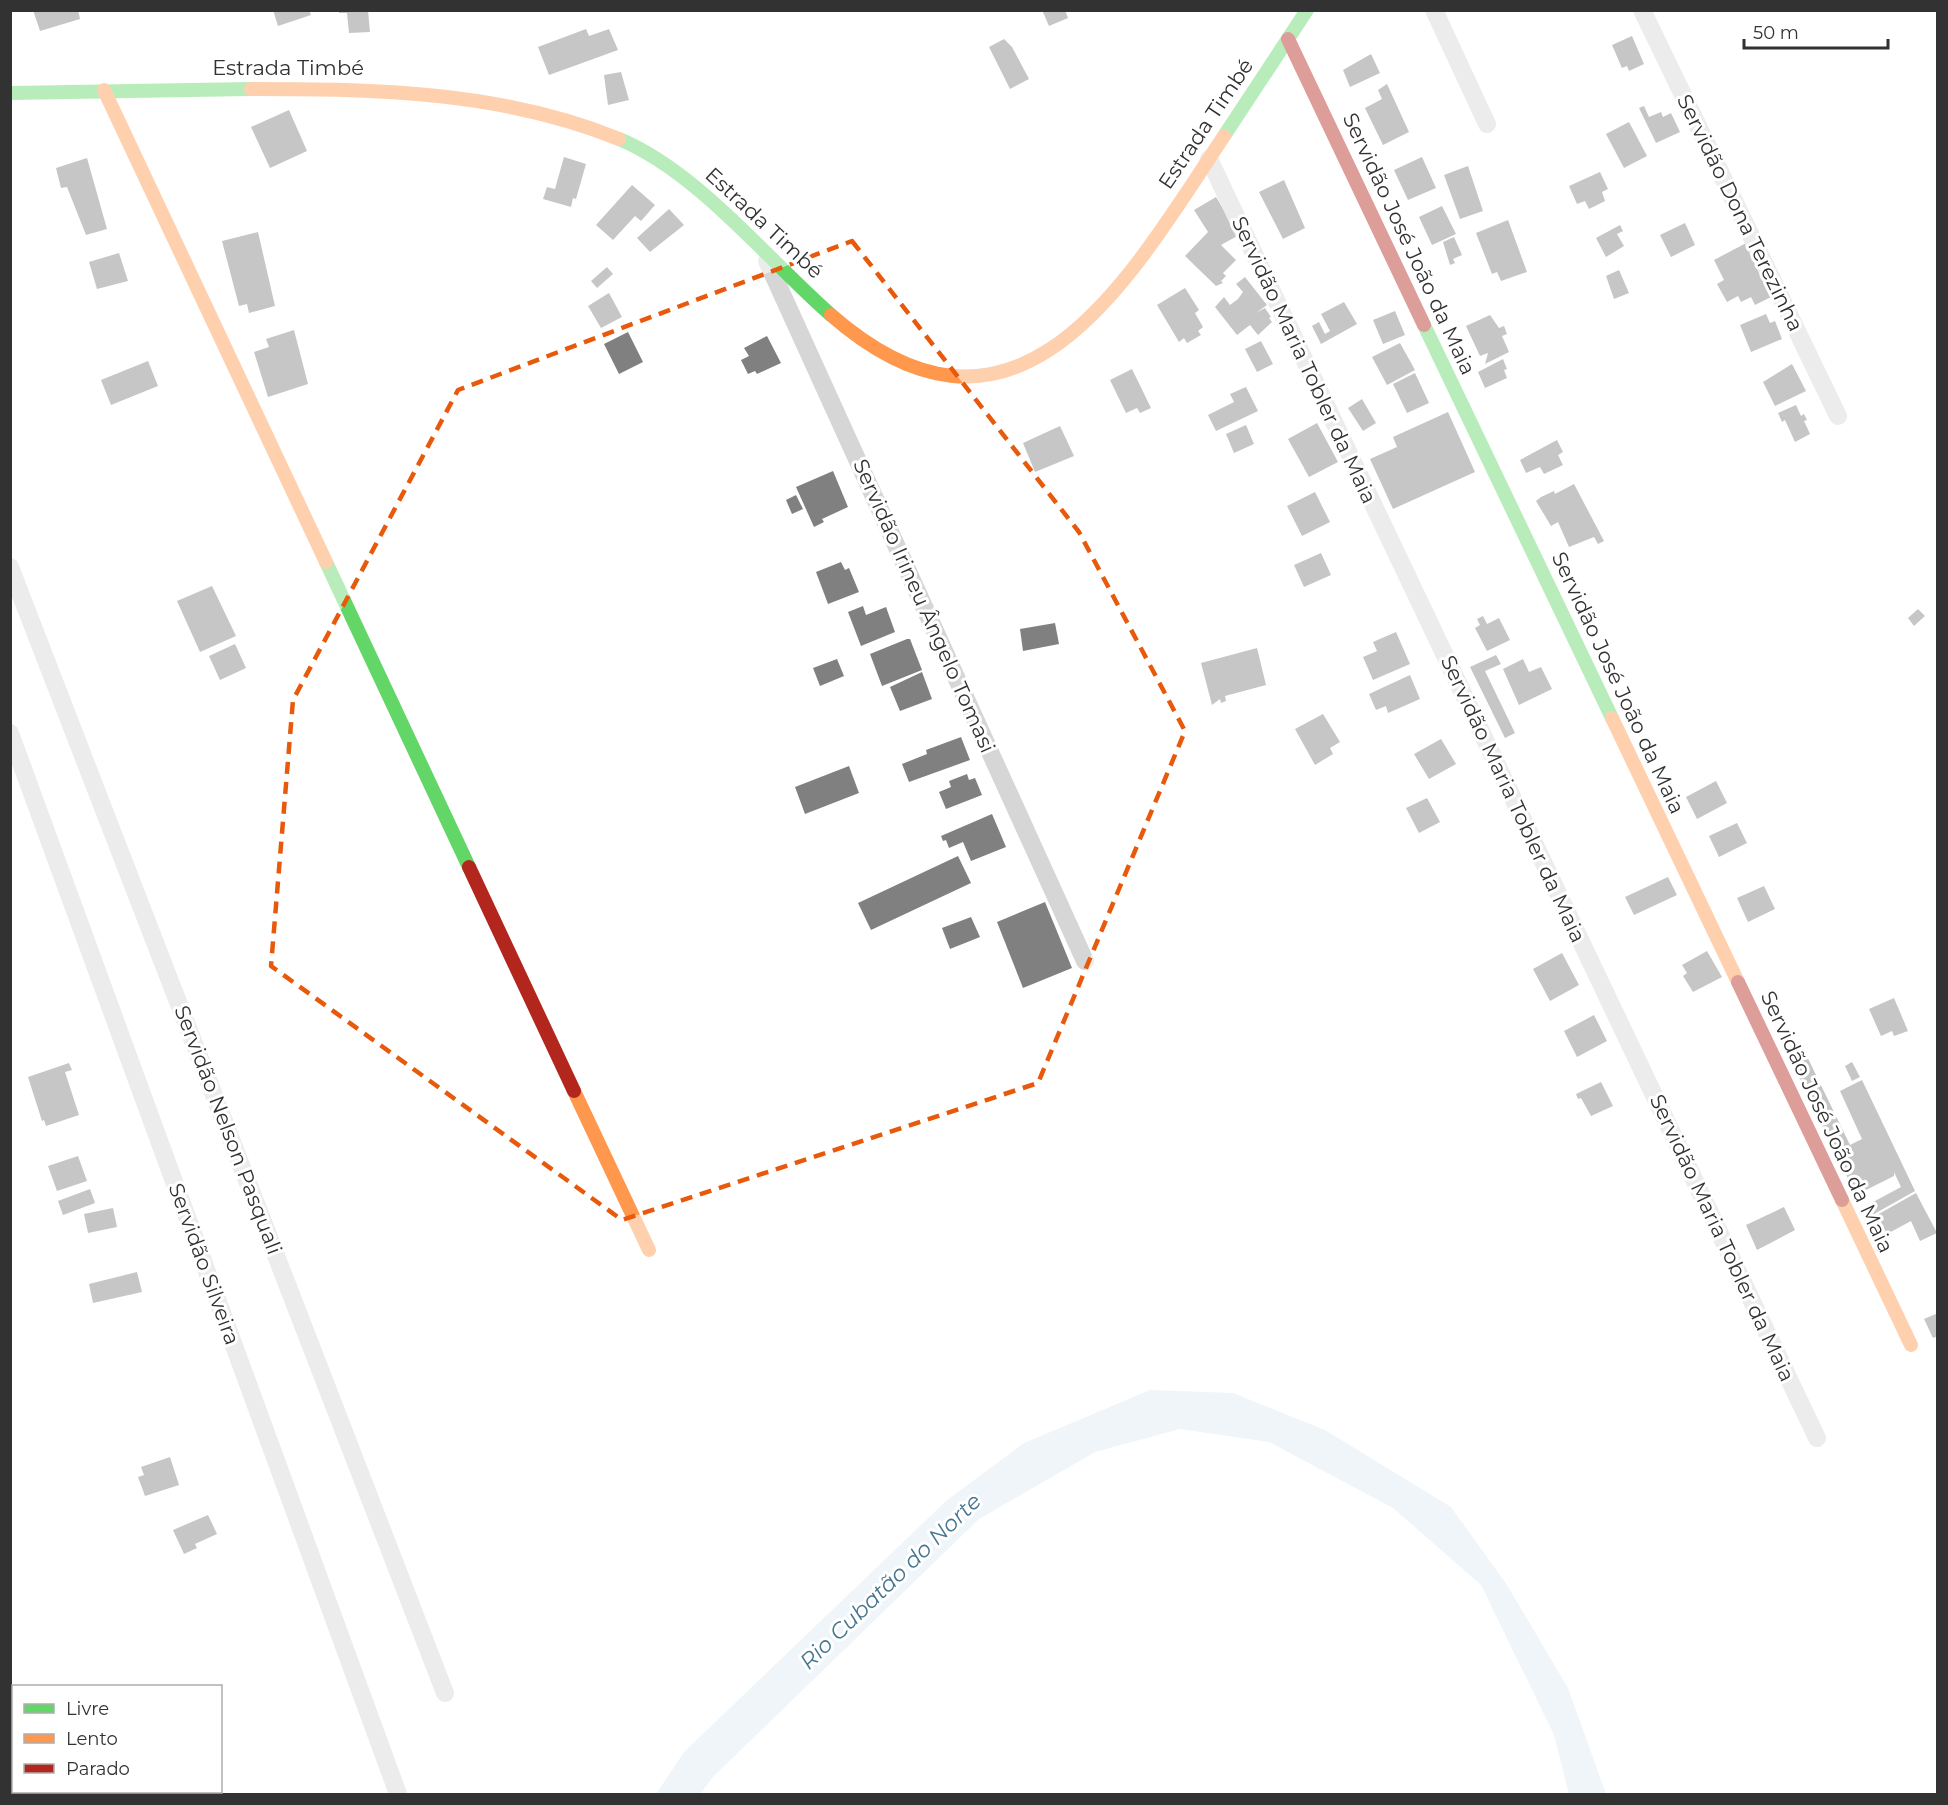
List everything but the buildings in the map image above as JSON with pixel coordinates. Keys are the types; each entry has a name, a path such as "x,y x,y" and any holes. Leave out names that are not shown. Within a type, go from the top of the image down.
{"street":[{"name":"Estrada Timbé","path":"10,93 104,90 388,90 459,95 525,107 600,131 642,148 675,170 841,324 883,352 929,371 980,377 1021,367 1058,345 1101,308 1132,270 1308,10"},
{"path":"1434,10 1487,124"},
{"name":"Servidão Dona Terezinha","path":"1642,10 1838,416"},
{"name":"Servidão José João da Maia","path":"1288,39 1911,1345"},
{"path":"104,90 649,1250"},
{"name":"Servidão Maria Tobler da Maia","path":"1209,159 1817,1438"},
{"name":"Servidão Irineu Ângelo Tomasi","path":"763,250 1085,961"},
{"name":"Servidão Nelson Pasquali","path":"10,567 445,1693"},
{"name":"Servidão Silveira","path":"10,733 398,1794"}],"highlighted area":[{"path":"852,241 1079,532 1185,731 1038,1083 622,1220 271,966 293,700 458,390"}],"water":[{"name":"Rio Cubatão do Norte","path":"1150,1390 1233,1393 1325,1430 1451,1507 1507,1585 1568,1688 1606,1794 1569,1794 1554,1735 1481,1585 1393,1508 1269,1442 1180,1429 1095,1452 979,1519 714,1776 700,1794 656,1794 684,1752 946,1501 1024,1443"}],"traffic: fast":[{"path":"1224,136 1307,10"},
{"path":"10,93 251,89"},
{"path":"619,139 648,153 703,194 831,315"},
{"path":"1424,325 1612,718"},
{"path":"326,562 469,867"}],"traffic: slow":[{"path":"251,89 391,92 484,102 574,123 619,139"},
{"path":"104,90 326,562"},
{"path":"831,315 898,360 958,376 1013,368 1062,341 1107,299 1149,247 1224,136"},
{"path":"1612,718 1738,982"},
{"path":"574,1091 649,1250"},
{"path":"1842,1200 1911,1345"}],"traffic: jam":[{"path":"1288,39 1424,325"},
{"path":"469,867 574,1091"},
{"path":"1738,982 1842,1200"}]}
